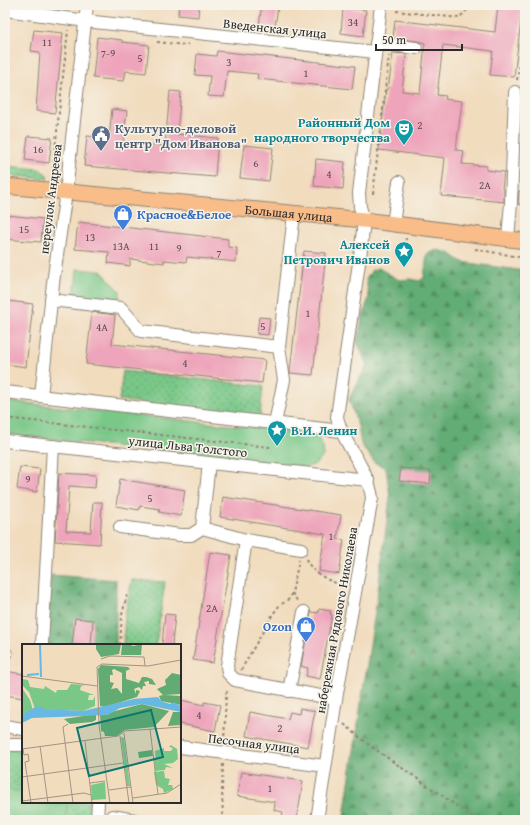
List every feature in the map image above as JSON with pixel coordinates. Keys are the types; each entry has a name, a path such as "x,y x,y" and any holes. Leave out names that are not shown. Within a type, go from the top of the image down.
{"main road":[{"name":"Большая улица","path":"5,186 364,220 525,241"}],"street":[{"name":"переулок Андреева","path":"41,396 51,300 66,192 87,5"},
{"name":"набережная Рядового Николаева","path":"317,820 333,715 372,498 368,480 341,431 337,417 361,249 364,220 360,207 359,193 381,5"},
{"name":"Введенская улица","path":"5,10 85,21 376,48 391,44 416,48"},
{"path":"508,238 516,92"},
{"path":"393,224 399,182"},
{"path":"275,423 284,380 279,347 294,214"},
{"path":"51,300 121,308 141,331 279,347"},
{"path":"5,392 341,431"},
{"name":"улица Льва Толстого","path":"5,441 368,480"},
{"path":"42,644 53,446"},
{"path":"202,528 209,463"},
{"path":"120,526 185,535 191,535 202,528 246,540 301,549"},
{"path":"246,540 227,666 228,673 235,680 336,699"},
{"path":"289,691 304,612"},
{"path":"5,726 22,729"},
{"path":"5,745 22,745"},
{"name":"Песочная улица","path":"181,748 325,766"},
{"path":"97,820 98,803"},
{"path":"112,820 112,816 136,820"}],"path":[{"path":"396,11 459,18 472,5"},
{"path":"53,168 69,19"},
{"path":"516,92 525,32"},
{"path":"373,194 391,44"},
{"path":"405,246 406,238"},
{"path":"470,248 525,258"},
{"path":"5,418 270,446"},
{"path":"301,549 310,567 336,584 344,586"},
{"path":"120,644 122,615 126,595"},
{"path":"333,715 369,745 477,820"}],"green space":[{"path":"5,166 39,169 45,173 48,178 44,179 5,175"},
{"path":"437,250 449,253 462,262 525,271 525,820 345,820 344,816 377,599 390,497 386,468 375,463 361,444 358,426 349,399 367,365 357,342 369,297 366,279 372,270 379,268 399,280 410,279 419,281 424,278 427,254"},
{"path":"77,269 101,271 120,291 119,304 74,299"},
{"path":"123,371 263,386 260,417 119,400"},
{"path":"5,401 312,434 321,443 323,453 319,462 307,467 5,434"},
{"path":"51,575 116,580 116,644 46,644"},
{"path":"132,580 165,582 156,644 123,644 125,614"},
{"path":"5,748 22,748 22,803 94,803 94,820 5,820"},
{"path":"5,789 22,792 22,803 66,803 65,820 5,820"}],"building":[{"path":"179,5 199,5 198,17 178,15"},
{"path":"262,5 278,6 275,27 259,25"},
{"path":"498,5 523,5 514,77 490,75 493,51 443,45 437,95 446,96 445,99 462,101 456,150 464,151 462,164 487,166 486,170 504,172 502,189 504,190 504,202 441,196 445,158 379,150 386,89 388,89 393,53 406,54 402,91 420,93 425,43 393,38 395,20 495,32"},
{"path":"343,8 366,10 363,36 341,33"},
{"path":"34,30 63,33 55,113 36,111 40,52 31,51"},
{"path":"97,37 149,45 146,73 126,71 124,81 93,78"},
{"path":"217,51 355,66 352,89 257,79 258,74 227,71 224,97 208,96 210,76 195,75 197,54 216,56"},
{"path":"170,91 181,92 177,134 218,138 215,177 84,166 87,136 109,138 112,109 127,111 123,142 165,146"},
{"path":"28,136 52,138 49,163 25,160"},
{"path":"244,145 273,148 269,181 240,178"},
{"path":"316,159 345,162 343,189 314,186"},
{"path":"519,191 525,192 525,205 518,204"},
{"path":"8,215 43,219 41,242 5,239"},
{"path":"78,222 228,239 228,247 237,248 236,262 187,257 186,262 164,260 164,263 130,259 130,266 108,263 109,252 75,249"},
{"path":"304,251 326,253 313,375 290,373"},
{"path":"8,301 33,304 26,367 5,364 5,326"},
{"path":"92,312 115,315 112,344 265,360 262,383 86,364"},
{"path":"259,317 270,318 268,335 257,334"},
{"path":"20,467 40,469 37,492 17,489"},
{"path":"401,468 431,471 430,484 399,481"},
{"path":"59,473 96,475 95,488 69,486 66,531 91,532 93,502 102,502 100,544 55,541"},
{"path":"120,479 185,490 181,516 159,512 160,509 140,506 139,510 116,506"},
{"path":"223,497 341,515 337,539 344,540 339,574 319,571 325,534 220,517"},
{"path":"210,552 231,555 213,663 193,660"},
{"path":"319,609 331,611 330,614 332,615 320,679 306,676 308,668 301,666 311,612 318,613"},
{"path":"165,614 175,615 172,644 162,644"},
{"path":"75,618 93,620 91,644 72,644"},
{"path":"5,671 22,674 22,698 5,695"},
{"path":"181,700 204,705 204,702 220,705 215,731 181,724"},
{"path":"300,708 315,711 308,747 246,736 250,712 288,719 290,712 299,714"},
{"path":"241,772 303,781 297,819 282,817 283,812 274,810 275,802 237,796"}],"place":[{"name":"Районный Дом народного творчества","path":"404,146"},
{"name":"Культурно-деловой центр \"Дом Иванова\"","path":"101,152"},
{"name":"Красное&Белое","path":"123,231"},
{"name":"Алексей Петрович Иванов","path":"404,268"},
{"name":"В.И. Ленин","path":"277,447"},
{"name":"Ozon","path":"306,643"}]}
